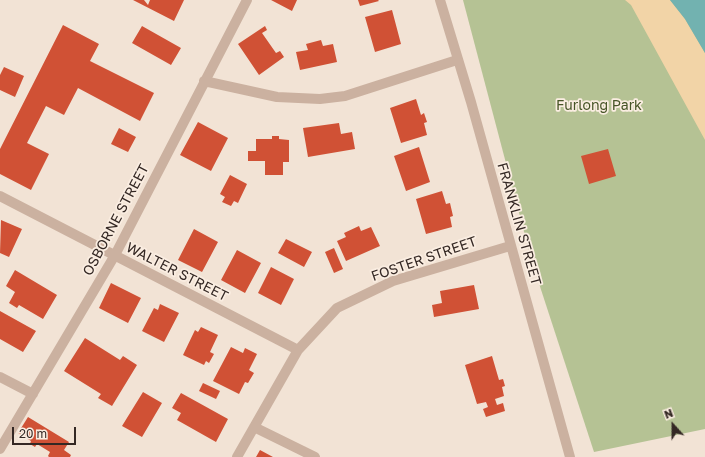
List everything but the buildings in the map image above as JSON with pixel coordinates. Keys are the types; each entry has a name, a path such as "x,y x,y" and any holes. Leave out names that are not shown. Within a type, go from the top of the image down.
{"street":[{"name":"OSBORNE STREET","path":"0,449 115,256 247,0"},
{"name":"FRANKLIN STREET","path":"440,0 471,102 570,457"},
{"path":"204,81 277,97 320,99 345,96 457,60"},
{"name":"WALTER STREET","path":"0,196 298,350"},
{"name":"FOSTER STREET","path":"237,457 298,350 337,308 394,281 510,246"},
{"path":"0,377 33,394"},
{"path":"254,427 315,457"}],"green space":[{"name":"Furlong Park","path":"463,0 705,0 705,429 594,452 532,262"}],"sand":[{"path":"625,0 670,0 685,19 705,53 705,140 631,5"}],"water":[{"path":"670,0 705,0 705,53 685,19"}]}
